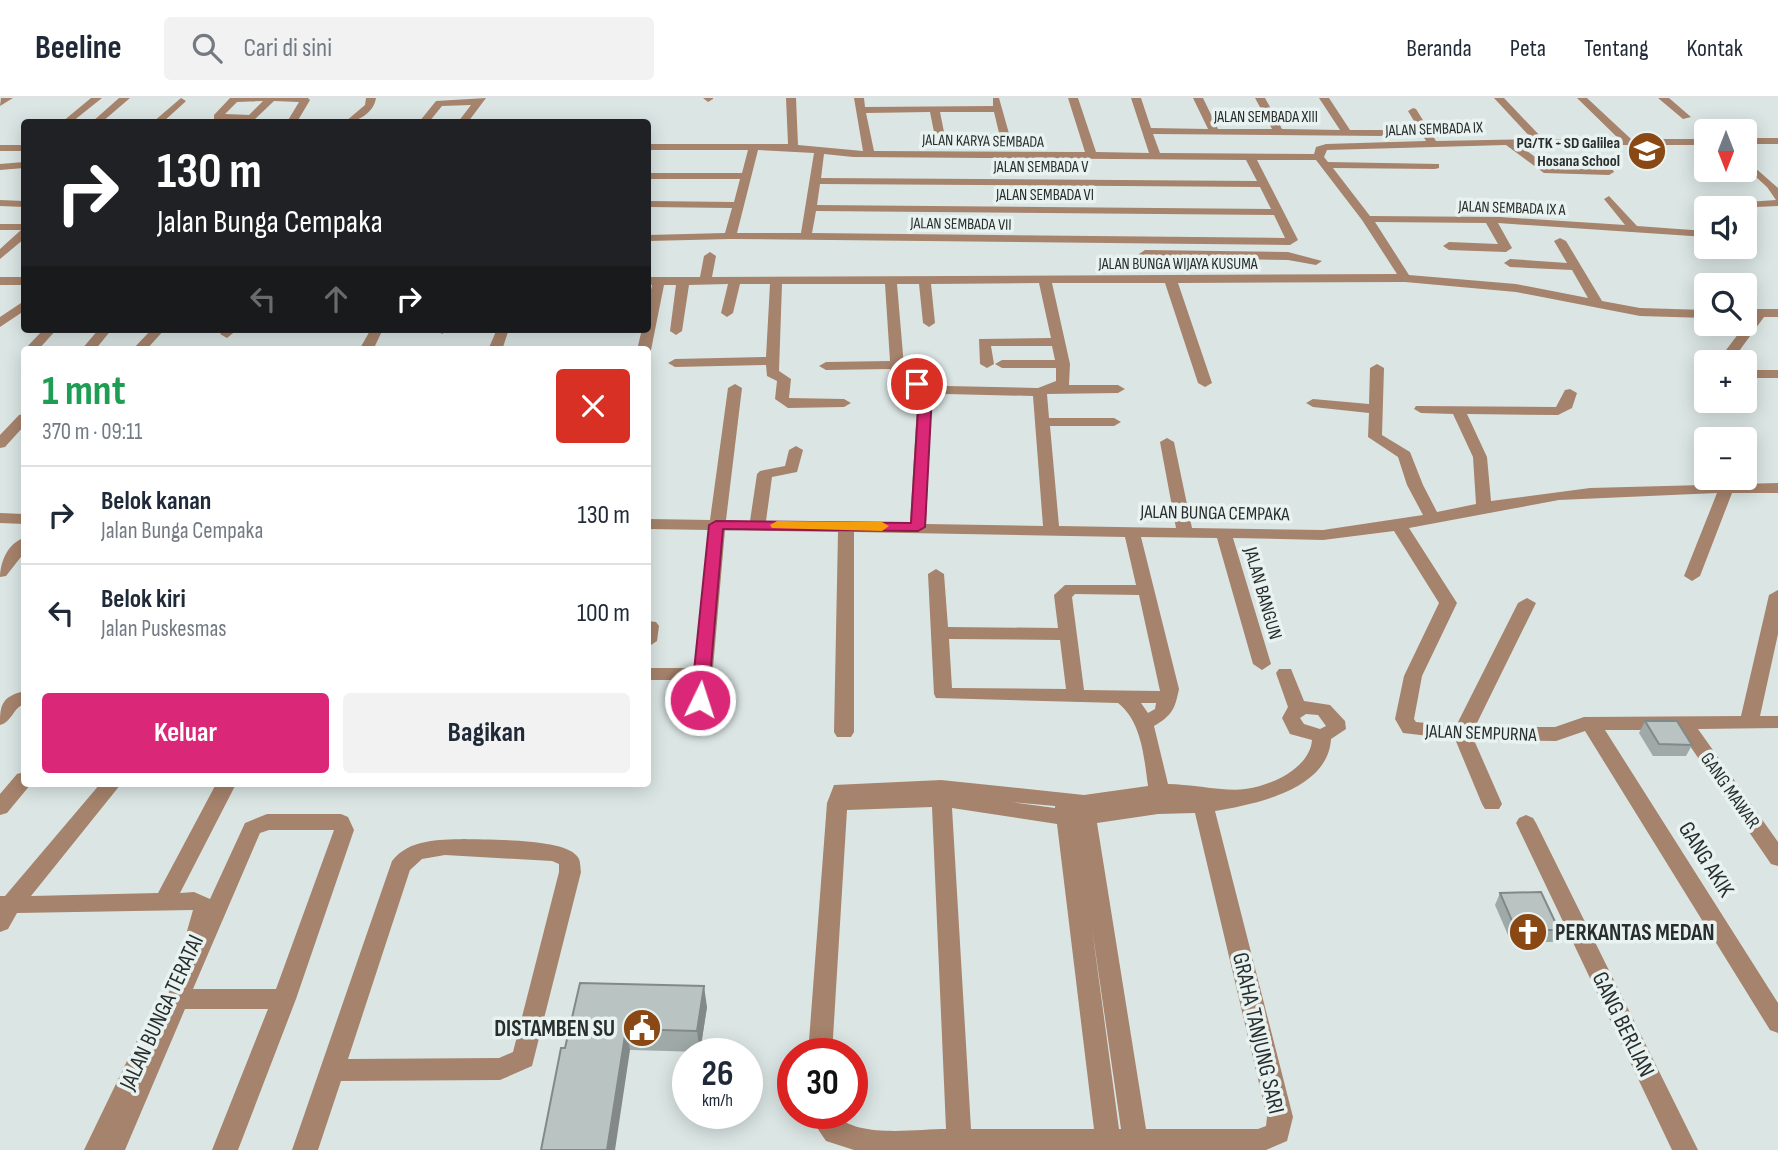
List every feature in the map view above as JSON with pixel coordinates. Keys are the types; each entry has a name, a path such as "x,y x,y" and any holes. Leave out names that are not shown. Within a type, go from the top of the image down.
{"street":[{"path":"0,103 8,98"},
{"path":"70,119 97,98"},
{"path":"100,119 125,98"},
{"path":"251,119 272,98"},
{"path":"354,119 370,106 371,98"},
{"path":"791,98 793,147"},
{"path":"859,98 869,154"},
{"path":"1073,98 1092,157"},
{"path":"1136,98 1156,157"},
{"path":"1198,98 1214,131"},
{"path":"1260,98 1279,131"},
{"path":"1324,98 1347,132"},
{"path":"1499,98 1539,141"},
{"path":"1582,98 1629,142"},
{"path":"1662,98 1686,117"},
{"path":"239,119 217,117 234,99 304,99 294,119"},
{"path":"426,119 439,103 480,100"},
{"path":"465,119 480,100"},
{"path":"161,119 181,101"},
{"path":"862,110 934,109 997,103 1004,137"},
{"path":"934,109 940,137"},
{"path":"1413,111 1433,144"},
{"name":"JALAN SEMBADA XIII","path":"1147,131 1384,133"},
{"name":"JALAN SEMBADA IX","path":"1322,161 1320,149 1326,147 1539,141 1694,142"},
{"path":"1757,141 1778,141"},
{"path":"1508,142 1548,171 1609,172"},
{"name":"JALAN KARYA SEMBADA","path":"651,147 793,147 869,154 1250,157 1420,170 1434,166"},
{"path":"730,236 754,147"},
{"path":"0,148 21,148"},
{"path":"806,236 820,149"},
{"path":"1250,157 1280,212"},
{"path":"1322,161 1367,219 1405,278"},
{"path":"0,167 21,165"},
{"path":"1757,172 1771,184 1778,197"},
{"path":"651,176 746,176"},
{"name":"JALAN SEMBADA V","path":"815,181 1266,184"},
{"path":"1609,199 1633,228"},
{"path":"0,203 21,204"},
{"path":"1757,204 1778,203"},
{"path":"651,204 738,205"},
{"name":"JALAN SEMBADA VI","path":"810,208 1280,212"},
{"name":"JALAN SEMBADA VII","path":"651,238 806,236 1284,243 1292,240 1280,212"},
{"name":"JALAN SEMBADA IX A","path":"1367,219 1490,220 1657,229 1678,234 1694,234"},
{"path":"1449,246 1506,248 1490,220"},
{"path":"0,228 21,232"},
{"path":"0,255 21,235"},
{"path":"1560,241 1597,303"},
{"path":"1145,254 1288,256 1316,261"},
{"path":"1170,255 1205,383"},
{"path":"705,281 710,256"},
{"path":"1510,263 1574,267"},
{"name":"JALAN BUNGA WIJAYA KUSUMA","path":"653,281 1405,278 1516,288 1640,312 1694,314"},
{"path":"0,281 21,280"},
{"path":"676,331 683,281"},
{"path":"727,313 735,281"},
{"path":"776,281 772,373 784,379 783,402 844,403"},
{"path":"891,281 899,382 922,385 925,389 918,527"},
{"path":"925,281 929,323"},
{"path":"1045,281 1063,364 1063,383 1045,391"},
{"path":"0,323 21,307"},
{"path":"1733,350 1760,313 1778,313"},
{"path":"35,346 47,333"},
{"path":"143,346 155,333"},
{"path":"987,364 984,342 1058,342"},
{"path":"676,363 772,361"},
{"path":"1002,364 1063,364"},
{"path":"826,366 898,365"},
{"path":"1377,368 1374,409 1376,439 1405,455 1415,485 1433,519"},
{"path":"1757,374 1778,374"},
{"path":"698,726 716,525 735,388"},
{"path":"946,390 1118,389"},
{"path":"1045,391 1043,422 1051,530"},
{"path":"1421,409 1558,411 1564,408 1570,393"},
{"path":"1313,403 1374,409"},
{"path":"1458,410 1480,457 1484,509"},
{"path":"0,443 21,421"},
{"path":"1043,422 1114,422"},
{"path":"1167,442 1185,533"},
{"path":"757,525 765,474 792,469 796,450"},
{"name":"JALAN BUNGA CEMPAKA","path":"1757,489 1778,488"},
{"path":"1692,576 1726,490"},
{"name":"JALAN BUNGA CEMPAKA","path":"651,524 1345,534 1563,495 1726,490"},
{"path":"0,518 21,519"},
{"path":"844,732 846,526"},
{"name":"JALAN SEMPURNA","path":"1399,526 1448,603 1413,676 1404,719 1410,728 1462,733 1556,734 1591,724 1778,722"},
{"path":"1132,532 1170,697 1163,712 1146,734"},
{"name":"JALAN BANGUN","path":"1224,534 1262,664"},
{"path":"0,572 21,547"},
{"path":"936,574 943,694 1170,697"},
{"path":"1076,697 1063,595 1068,590 1147,590"},
{"path":"1749,722 1778,595"},
{"path":"1492,804 1462,733 1527,603"},
{"path":"939,633 1069,634"},
{"path":"821,1038 836,803 942,793 1004,806 1075,809 1160,799 1243,797 1269,789 1312,768 1324,748 1322,736 1297,729 1291,718 1298,709 1285,673"},
{"path":"651,674 702,674"},
{"path":"0,719 13,701 21,698"},
{"path":"1124,698 1134,703 1146,734 1160,799"},
{"name":"GANG MAWAR","path":"1684,723 1769,831 1778,858"},
{"name":"GANG AKIK","path":"1591,724 1778,1023"},
{"path":"0,808 21,783"},
{"path":"4,911 108,787"},
{"path":"166,899 224,787"},
{"path":"942,793 959,1139"},
{"name":"GRAHA TANJUNG SARI","path":"832,1129 848,1139 959,1139 1108,1145 1259,1141 1271,1139 1278,1133 1280,1126 1202,798"},
{"path":"1075,809 1099,974 1136,1145"},
{"path":"112,1150 180,999 252,828 267,822 341,822 344,830 284,999 225,1150"},
{"name":"GANG BERLIAN","path":"1526,823 1685,1150"},
{"path":"305,1150 331,1070 405,859 413,853 437,848 556,853 569,860 570,872 523,1059 510,1067 500,1069 331,1070"},
{"name":"JALAN BUNGA TERATAI","path":"4,911 166,899 199,902 204,907 203,918 97,1150"},
{"path":"1099,974 1108,1145"},
{"path":"180,999 284,999"}],"building":[{"path":"1645,721 1677,721 1692,745 1659,744"},
{"path":"1541,892 1559,930 1516,930 1500,893"},
{"path":"580,983 704,986 697,1031 626,1029 607,1150 541,1150 561,1048 565,1048"}],"slow traffic":[{"path":"777,525 882,526"}],"place":[{"name":"PG/TK - SD Galilea Hosana School","path":"1647,151"},
{"name":"PERKANTAS MEDAN","path":"1528,932"},
{"name":"DISTAMBEN SU","path":"642,1028"}],"route":[{"path":"700,700 716,525 918,527 926,394 925,386 917,384"}]}
